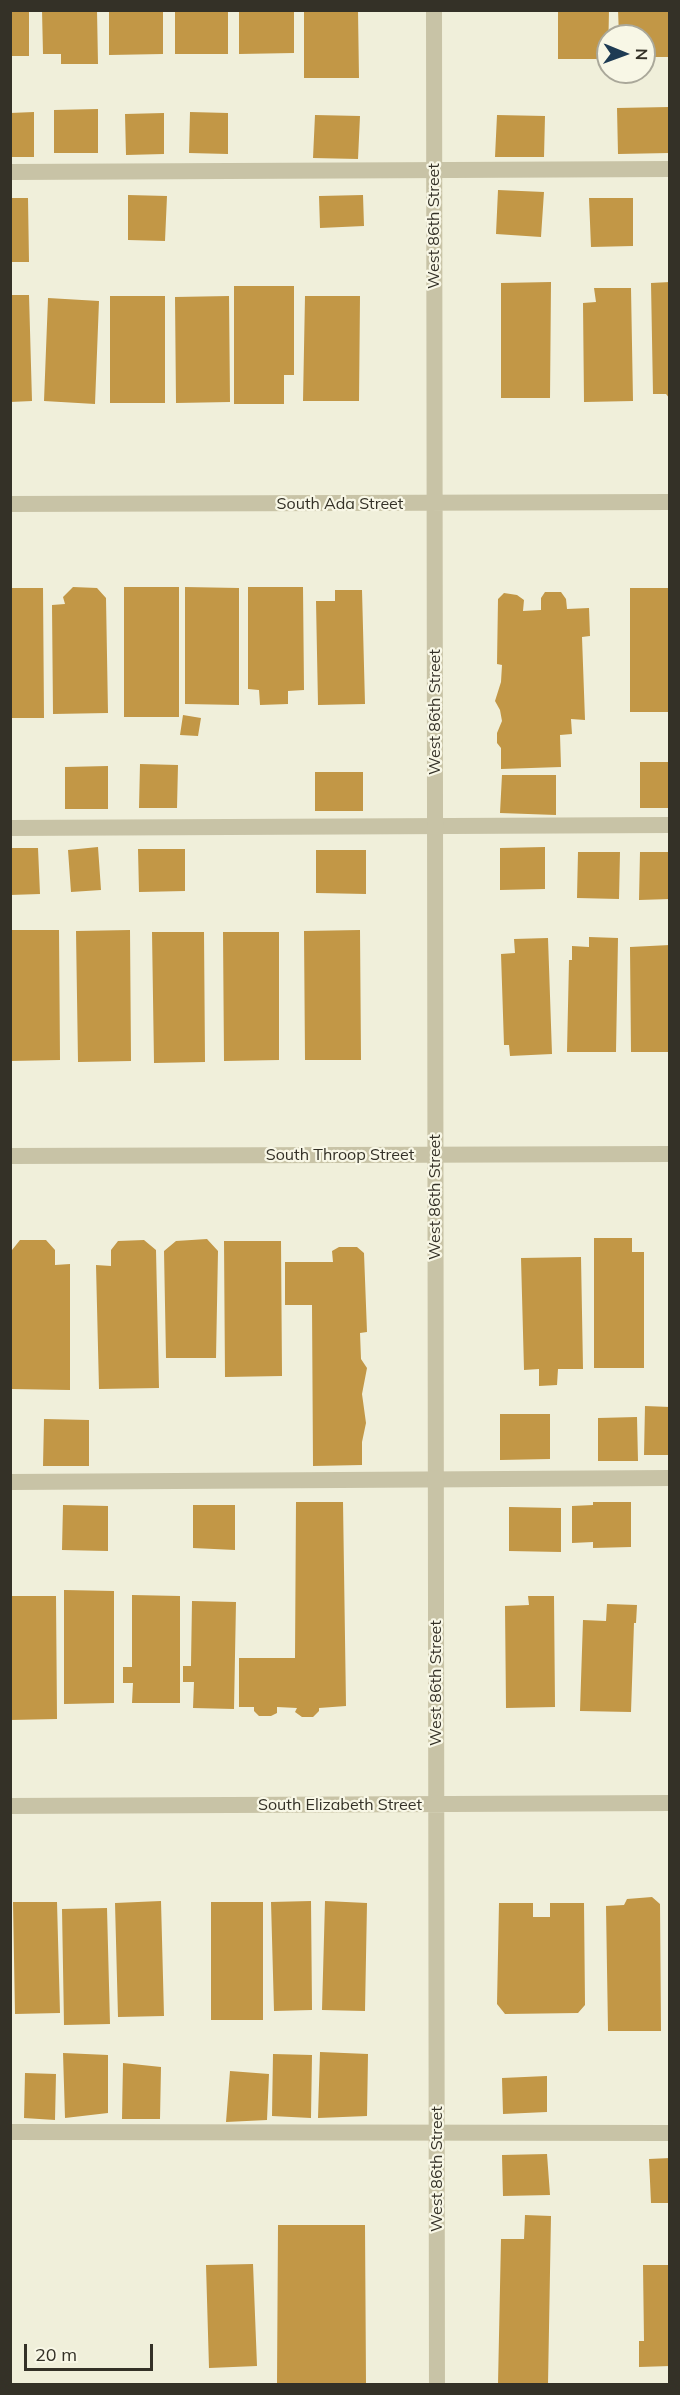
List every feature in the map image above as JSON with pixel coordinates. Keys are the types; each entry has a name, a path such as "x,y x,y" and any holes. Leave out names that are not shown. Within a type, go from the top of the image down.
{"street":[{"name":"West 86th Street","path":"434,10 437,2385"},
{"path":"10,172 669,170"},
{"name":"South Ada Street","path":"10,504 669,502"},
{"path":"10,828 669,825"},
{"name":"South Throop Street","path":"10,1156 669,1154"},
{"path":"10,1482 669,1478"},
{"name":"South Elizabeth Street","path":"10,1806 669,1803"},
{"path":"10,2132 669,2133"}],"building":[{"path":"10,10 29,10 29,56 10,56"},
{"path":"42,10 97,10 98,64 61,64 61,54 43,54"},
{"path":"109,10 163,10 163,54 109,55"},
{"path":"175,10 228,10 228,54 175,54"},
{"path":"239,10 294,10 294,53 239,54"},
{"path":"304,10 358,10 359,78 304,78"},
{"path":"558,10 609,10 609,24 596,24 596,59 558,59"},
{"path":"618,10 670,10 670,57 656,57 656,24 619,24"},
{"path":"669,107 669,153 618,154 617,108"},
{"path":"98,109 98,153 54,153 54,110"},
{"path":"34,112 34,157 10,157 10,113"},
{"path":"190,112 228,113 228,154 189,153"},
{"path":"164,113 164,154 126,155 125,114"},
{"path":"315,115 360,116 358,159 313,158"},
{"path":"497,115 545,116 544,157 495,157"},
{"path":"498,190 544,192 541,237 496,234"},
{"path":"128,195 167,196 165,241 128,240"},
{"path":"363,195 364,226 320,228 319,196"},
{"path":"10,198 28,198 29,262 10,262"},
{"path":"589,198 633,198 633,246 591,247"},
{"path":"551,282 550,398 501,398 501,283"},
{"path":"670,282 670,399 666,394 653,394 651,283"},
{"path":"234,286 294,286 294,375 284,375 284,404 234,404"},
{"path":"594,288 631,288 633,401 584,402 583,303 596,302"},
{"path":"10,295 29,295 32,401 10,402"},
{"path":"110,296 165,296 165,403 110,403"},
{"path":"229,296 230,402 176,403 175,297"},
{"path":"305,296 360,296 359,401 303,401"},
{"path":"48,298 99,301 95,404 44,401"},
{"path":"73,587 97,588 106,598 108,713 53,714 52,605 65,604 63,597"},
{"path":"124,587 179,587 179,717 124,717"},
{"path":"185,587 239,588 239,705 185,704"},
{"path":"248,587 303,587 304,690 288,691 288,704 260,705 259,690 248,689"},
{"path":"10,588 43,588 44,718 10,718"},
{"path":"630,588 670,588 670,712 630,712"},
{"path":"335,590 362,590 365,704 318,705 316,601 335,601"},
{"path":"545,592 561,592 566,599 567,609 589,608 590,636 582,637 585,720 571,719 572,734 560,735 561,767 501,769 501,748 497,743 497,733 502,721 495,701 501,682 502,665 497,664 498,599 504,593 517,595 524,600 523,611 541,610 541,598"},
{"path":"183,715 201,718 198,736 180,735"},
{"path":"640,762 670,762 670,808 640,808"},
{"path":"140,764 178,765 177,808 139,808"},
{"path":"108,766 108,809 65,809 65,767"},
{"path":"315,772 363,772 363,811 315,811"},
{"path":"502,775 556,775 556,815 500,813"},
{"path":"98,847 101,890 71,892 68,850"},
{"path":"545,847 545,889 500,890 500,848"},
{"path":"10,848 38,848 40,894 10,895"},
{"path":"138,849 185,849 185,891 139,892"},
{"path":"316,850 366,850 366,894 316,893"},
{"path":"578,852 620,852 619,899 577,898"},
{"path":"640,852 670,852 670,899 639,900"},
{"path":"10,930 59,930 60,1060 10,1061"},
{"path":"130,930 131,1061 78,1062 76,931"},
{"path":"360,930 361,1060 305,1060 304,931"},
{"path":"152,932 204,932 205,1062 154,1063"},
{"path":"223,932 279,932 279,1060 224,1061"},
{"path":"589,937 618,938 616,1052 567,1052 569,960 572,960 572,946 589,947"},
{"path":"548,938 552,1054 510,1056 509,1045 504,1045 501,954 515,953 514,939"},
{"path":"670,945 670,1052 631,1052 630,947"},
{"path":"594,1238 632,1238 632,1252 644,1252 644,1368 594,1368"},
{"path":"207,1239 218,1251 216,1358 166,1358 164,1251 176,1241"},
{"path":"20,1240 46,1240 55,1250 55,1265 70,1264 70,1390 11,1389 12,1250"},
{"path":"144,1240 156,1250 159,1388 99,1389 96,1265 111,1266 111,1250 118,1241"},
{"path":"224,1241 281,1241 282,1376 225,1377"},
{"path":"339,1247 357,1247 364,1253 367,1332 360,1333 361,1359 367,1368 362,1394 366,1423 362,1442 362,1465 313,1466 312,1305 285,1305 285,1262 333,1262 332,1251"},
{"path":"581,1257 583,1369 558,1369 557,1385 539,1386 539,1369 524,1370 521,1258"},
{"path":"645,1406 670,1407 670,1455 644,1455"},
{"path":"500,1414 550,1414 550,1459 500,1460"},
{"path":"637,1417 638,1461 598,1461 598,1418"},
{"path":"44,1419 89,1420 89,1466 43,1466"},
{"path":"296,1502 343,1502 346,1706 319,1708 313,1717 302,1717 295,1712 297,1708 277,1707 277,1713 271,1716 259,1716 254,1711 254,1707 239,1707 239,1658 295,1658"},
{"path":"593,1502 631,1502 631,1547 593,1548 593,1542 572,1543 572,1506 593,1505"},
{"path":"63,1505 108,1506 108,1551 62,1550"},
{"path":"193,1505 235,1505 235,1550 193,1548"},
{"path":"509,1507 561,1508 561,1552 509,1551"},
{"path":"64,1590 114,1591 114,1703 64,1704"},
{"path":"132,1595 180,1596 180,1703 132,1703 133,1683 123,1683 123,1667 132,1667"},
{"path":"10,1596 56,1596 57,1719 10,1720"},
{"path":"528,1596 554,1596 555,1707 506,1708 505,1606 529,1605"},
{"path":"192,1601 236,1602 234,1709 193,1708 194,1682 183,1682 183,1666 191,1666"},
{"path":"607,1604 637,1605 636,1623 634,1623 631,1712 580,1711 583,1620 606,1621"},
{"path":"652,1897 660,1904 661,2031 608,2031 606,1906 624,1905 627,1899"},
{"path":"161,1901 164,2016 118,2017 115,1903"},
{"path":"311,1901 312,2010 274,2011 271,1902"},
{"path":"325,1901 367,1903 365,2011 322,2010"},
{"path":"13,1902 57,1902 60,2013 15,2014"},
{"path":"211,1902 263,1902 263,2020 211,2020"},
{"path":"499,1903 533,1903 533,1917 550,1917 550,1903 584,1903 585,2005 578,2013 505,2014 497,2004"},
{"path":"107,1908 110,2024 64,2025 62,1909"},
{"path":"320,2052 368,2054 367,2116 318,2118"},
{"path":"63,2053 108,2055 108,2113 65,2118"},
{"path":"273,2054 312,2055 311,2118 272,2116"},
{"path":"123,2063 161,2067 160,2119 122,2119"},
{"path":"230,2071 269,2074 267,2120 226,2122"},
{"path":"25,2073 56,2074 55,2120 24,2118"},
{"path":"547,2076 547,2112 503,2114 502,2078"},
{"path":"547,2154 550,2195 503,2196 502,2155"},
{"path":"670,2158 670,2203 651,2203 649,2159"},
{"path":"525,2215 551,2216 548,2384 498,2384 501,2239 524,2239"},
{"path":"278,2225 365,2225 366,2384 277,2384"},
{"path":"253,2264 257,2366 209,2368 206,2265"},
{"path":"643,2265 670,2265 670,2366 639,2367 639,2341 644,2341"}]}
